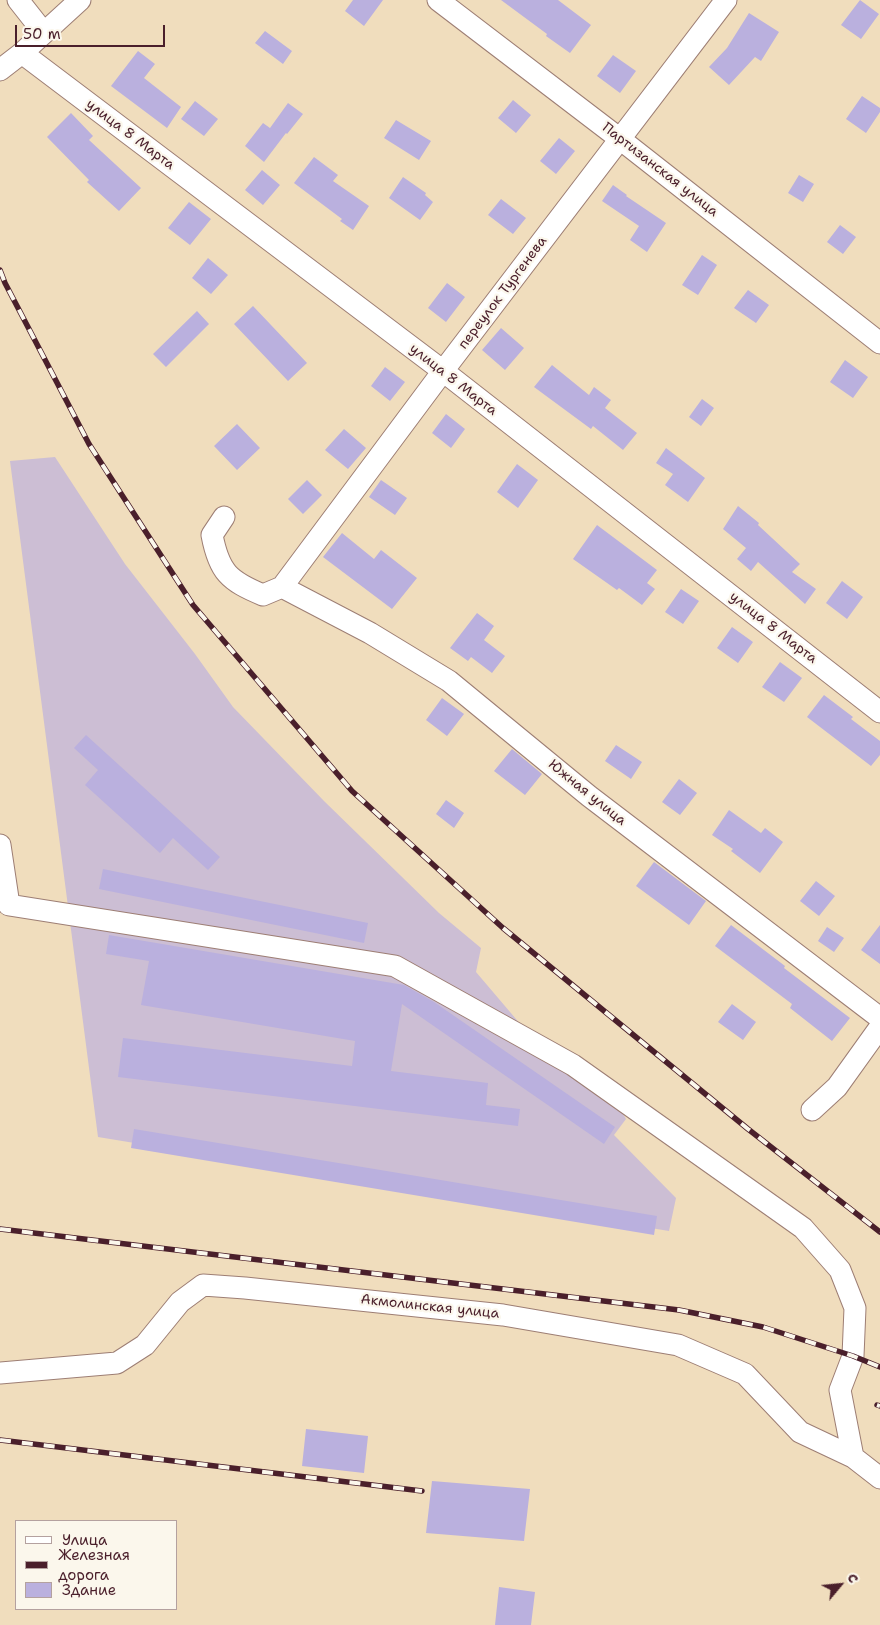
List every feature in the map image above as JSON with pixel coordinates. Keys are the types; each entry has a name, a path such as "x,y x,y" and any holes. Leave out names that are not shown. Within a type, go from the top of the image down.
{"street":[{"path":"18,0 44,33"},
{"path":"0,70 22,53 80,0"},
{"name":"Партизанская улица","path":"438,0 620,139 880,343"},
{"name":"переулок Тургенева","path":"282,587 443,371 726,0"},
{"name":"улица 8 Марта","path":"22,53 443,371 880,712"},
{"path":"224,517 212,536 216,557 226,573 242,586 263,595 282,587"},
{"name":"Южная улица","path":"282,587 370,633 450,681 589,796 880,1018"},
{"path":"0,845 4,904 395,966 573,1064 803,1228 840,1270 855,1308 852,1356 840,1390 853,1457"},
{"path":"812,1110 837,1087 880,1027"},
{"name":"Акмолинская улица","path":"0,1372 117,1363 145,1345 180,1302 203,1285 503,1315 678,1345 745,1374 800,1432 853,1457 880,1478"}],"shaded area":[{"path":"55,457 125,564 195,654 233,707 324,801 439,913 481,948 476,972 550,1059 617,1104 626,1119 614,1135 676,1198 669,1231 98,1137 10,461"}],"building":[{"path":"353,0 383,0 364,26 345,11"},
{"path":"501,0 558,0 591,25 570,53"},
{"path":"860,0 879,14 861,39 841,25"},
{"path":"749,13 779,32 761,61 755,57 729,85 709,67 727,48"},
{"path":"265,31 292,51 283,64 255,43"},
{"path":"138,51 155,64 144,78 181,107 167,128 111,86"},
{"path":"613,55 636,71 620,93 597,76"},
{"path":"862,96 880,108 880,112 866,133 846,119"},
{"path":"513,100 531,115 516,133 498,118"},
{"path":"195,101 218,119 204,136 181,119"},
{"path":"288,103 303,114 264,162 245,146 263,123 270,128"},
{"path":"71,113 93,136 89,140 141,188 119,211 87,182 89,180 47,137"},
{"path":"396,120 431,141 419,160 384,138"},
{"path":"559,138 575,151 556,174 540,161"},
{"path":"314,157 338,175 333,181 369,206 353,230 340,221 342,219 294,183"},
{"path":"262,170 280,185 263,205 245,190"},
{"path":"799,175 814,184 803,202 788,193"},
{"path":"403,177 426,193 425,195 433,202 420,220 389,198"},
{"path":"613,185 666,223 647,252 630,240 639,226 602,201"},
{"path":"501,199 526,218 513,234 488,215"},
{"path":"189,202 211,219 190,245 168,228"},
{"path":"840,225 856,237 843,254 827,242"},
{"path":"702,255 717,265 698,295 682,285"},
{"path":"208,258 228,275 211,294 192,278"},
{"path":"447,283 465,297 446,322 428,308"},
{"path":"748,290 769,305 756,323 734,308"},
{"path":"253,306 307,363 288,381 234,324"},
{"path":"197,311 209,324 166,367 153,354"},
{"path":"501,328 524,348 505,370 482,350"},
{"path":"845,360 868,377 853,398 830,382"},
{"path":"552,365 589,395 594,387 611,400 605,408 637,433 623,450 593,426 591,429 534,387"},
{"path":"385,367 405,382 390,401 371,386"},
{"path":"702,399 714,408 701,426 689,417"},
{"path":"446,414 465,429 451,448 432,433"},
{"path":"237,424 260,448 237,470 214,446"},
{"path":"344,429 366,448 348,469 325,450"},
{"path":"666,448 705,478 688,502 665,485 673,474 656,463"},
{"path":"517,464 538,480 518,508 497,492"},
{"path":"307,480 322,495 303,514 288,499"},
{"path":"381,480 407,498 395,515 369,497"},
{"path":"738,506 759,523 758,525 800,564 792,572 816,589 805,604 758,562 751,571 737,559 746,548 723,529"},
{"path":"597,525 657,570 647,583 655,589 642,605 573,559"},
{"path":"342,533 374,559 381,550 417,578 392,609 323,557"},
{"path":"842,581 863,597 847,619 826,603"},
{"path":"681,589 699,601 683,624 665,612"},
{"path":"477,613 494,626 484,640 505,656 492,673 471,657 468,661 450,648"},
{"path":"732,627 753,642 738,663 717,648"},
{"path":"780,662 802,678 784,702 762,687"},
{"path":"824,695 880,741 880,755 871,766 807,717"},
{"path":"442,698 464,714 447,736 426,720"},
{"path":"86,735 220,857 208,870 173,838 160,853 85,785 98,770 74,748"},
{"path":"616,745 642,762 631,779 605,761"},
{"path":"512,749 542,774 525,795 494,771"},
{"path":"679,779 697,793 680,815 662,802"},
{"path":"446,800 464,813 454,828 436,814"},
{"path":"729,810 761,833 765,828 783,842 760,873 731,851 733,849 712,835"},
{"path":"654,862 706,901 689,925 636,886"},
{"path":"103,869 368,923 364,943 99,889"},
{"path":"816,881 835,896 819,916 800,901"},
{"path":"731,925 850,1018 832,1041 790,1008 792,1004 715,946"},
{"path":"880,925 880,964 861,950"},
{"path":"827,927 844,938 834,952 818,941"},
{"path":"109,935 404,985 434,1002 615,1127 604,1144 402,1004 391,1071 488,1083 486,1105 520,1109 518,1126 118,1077 123,1038 352,1066 355,1041 141,1005 149,961 106,954"},
{"path":"732,1004 756,1022 743,1040 718,1022"},
{"path":"134,1129 657,1216 654,1235 131,1148"},
{"path":"306,1429 368,1436 364,1473 302,1466"},
{"path":"432,1481 530,1489 524,1541 426,1533"},
{"path":"499,1587 535,1592 531,1625 495,1625"}],"railway":[{"path":"0,270 89,444 193,605 352,791 503,928 748,1129 880,1232"},
{"path":"0,1229 679,1310 763,1327 853,1356 880,1367"},
{"path":"0,1440 422,1491"}]}
